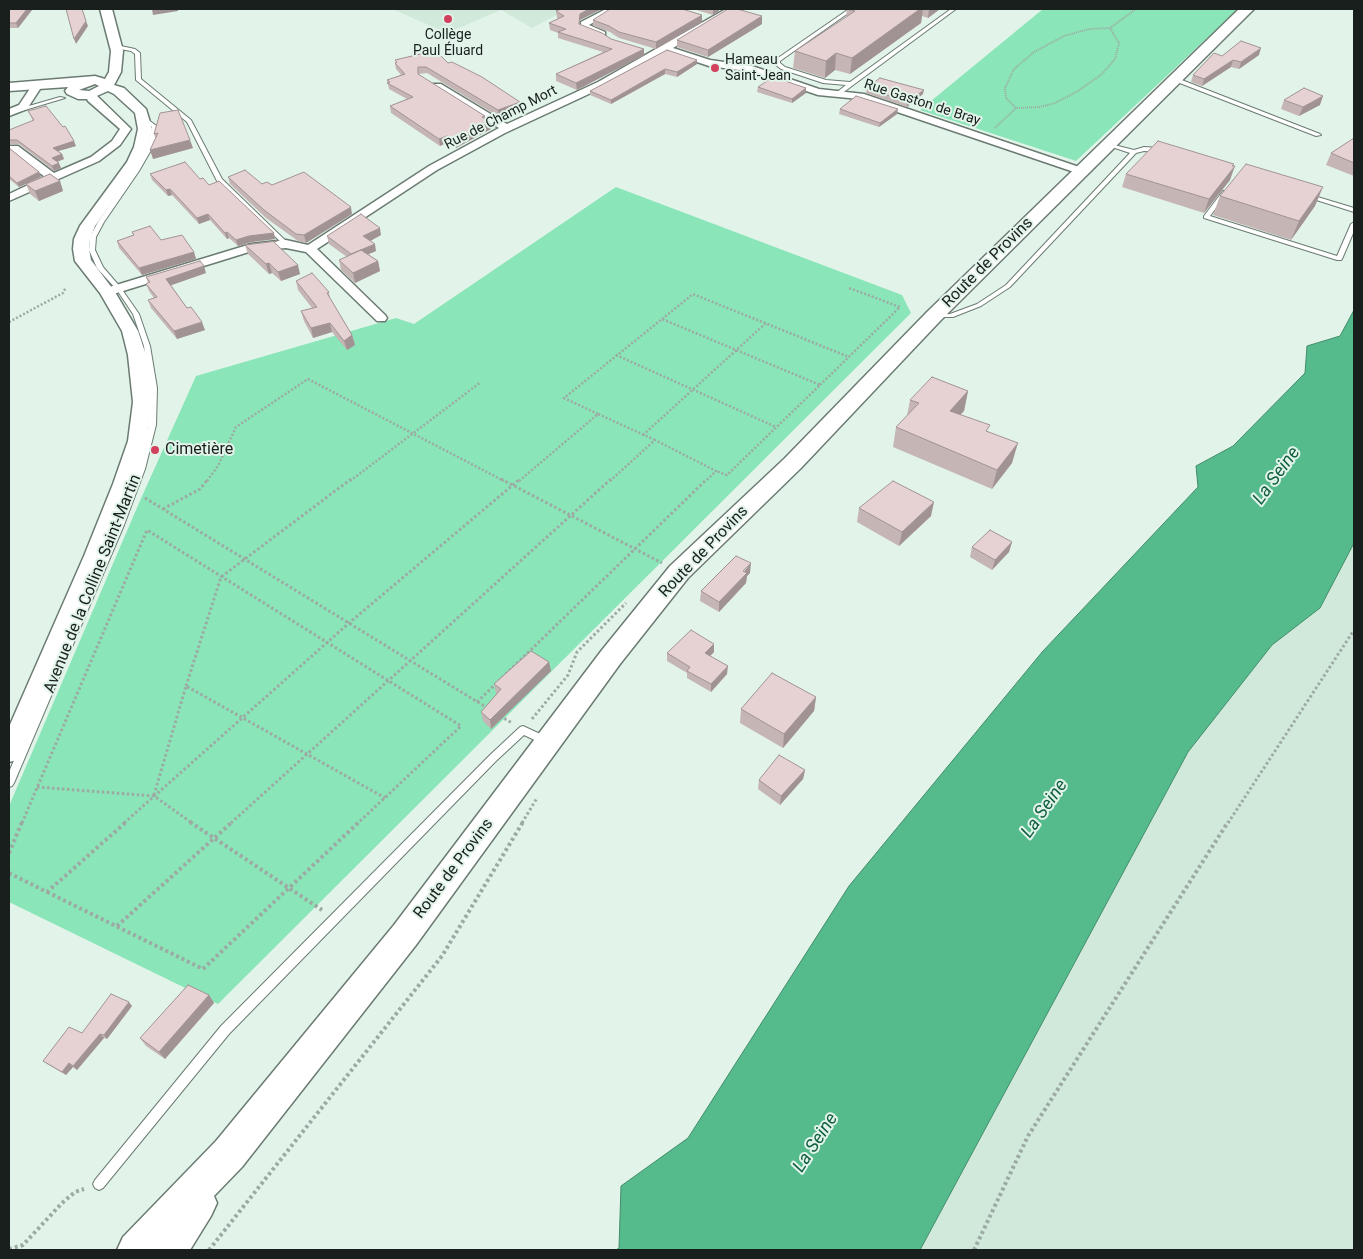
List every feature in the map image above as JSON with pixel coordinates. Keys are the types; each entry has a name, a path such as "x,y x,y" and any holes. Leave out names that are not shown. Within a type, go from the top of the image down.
{"main road":[{"name":"Route de Provins","path":"229,1154 406,935 611,657 679,572 793,463 934,316 1247,9"},
{"path":"136,1250 229,1154"},
{"path":"168,1250 229,1154"}],"street":[{"path":"9,198 95,159 116,143 126,129 92,99 93,87 112,80 115,66 116,47 106,9"},
{"path":"610,39 584,28 584,24 612,9"},
{"name":"Rue de Champ Mort","path":"310,249 433,168 506,128 602,84 662,52 709,19 732,9"},
{"name":"Rue Gaston de Bray","path":"640,50 662,52 709,63 749,68 818,92 860,96 1081,171"},
{"path":"431,82 506,128"},
{"path":"13,112 23,107 43,85"},
{"name":"Avenue de la Colline Saint-Martin","path":"9,87 43,85 93,87 127,98 141,112 145,130 141,147 134,162 88,226 82,239 83,261 90,272 113,290 130,331 147,403 123,484 9,753"},
{"path":"14,148 53,178"},
{"path":"113,290 251,248 286,244 310,249 381,318"}],"lane":[{"path":"851,84 826,82 783,68 778,64 777,60 852,9"},
{"path":"839,93 954,9"},
{"path":"926,21 934,23"},
{"path":"116,47 133,50 138,54 138,79 189,122 219,180 286,244"},
{"path":"1174,79 1318,135"},
{"path":"13,112 62,98"},
{"path":"1108,144 1134,152"},
{"path":"934,316 951,316 979,305 1008,286 1134,152 1144,149 1158,149 1168,152"},
{"path":"1231,186 1206,217 1339,259 1354,224"},
{"path":"1301,194 1354,210"},
{"path":"147,403 164,400"},
{"name":"Avenue de la Colline Saint-Martin","path":"9,783 120,525 140,469 152,425 147,403"},
{"path":"99,1184 225,1030 493,758 523,730 548,742"}],"path":[{"path":"1016,108 1006,98 1005,88 1014,69 1034,52 1064,36 1089,29 1110,28 1129,12 1136,9"},
{"path":"995,128 1016,108 1040,107 1054,103 1078,92 1102,74 1115,59 1119,43 1110,28"},
{"path":"9,322 63,293 66,287"},
{"path":"849,288 900,307 849,357 727,475 564,398 693,294 849,357"},
{"path":"662,319 820,385"},
{"path":"643,435 766,324"},
{"path":"616,356 776,427"},
{"path":"163,509 200,488 218,466 236,427 308,379 679,572"},
{"path":"154,796 186,686 221,577 481,382"},
{"path":"47,892 348,623 598,414"},
{"path":"117,926 655,440"},
{"path":"477,702 716,471"},
{"path":"123,484 523,730"},
{"path":"9,853 147,530 461,726 203,969 9,873"},
{"path":"974,1250 1028,1136 1178,900 1354,630"},
{"path":"186,686 385,798"},
{"path":"37,787 154,796 214,839 335,919"},
{"path":"209,1250 442,956 542,790"},
{"path":"9,1249 23,1245 62,1203 75,1192 99,1184"}],"shaded area":[{"name":"Collège Paul Éluard","path":"392,9 568,9 532,28 501,10 447,33"},
{"path":"1043,9 1238,9 1076,161 920,110"},
{"path":"616,187 902,295 911,313 218,1004 9,902 9,806 139,503 196,376 396,318 414,324"},
{"path":"1354,543 1354,1250 920,1250 1188,752 1272,645 1320,608"}],"water":[{"name":"La Seine","path":"1354,310 1354,543 1320,608 1272,645 1188,752 920,1250 616,1250 619,1248 621,1186 688,1138 849,886 1043,651 1198,487 1196,466 1233,446 1305,373 1307,346 1340,336"}],"building":[{"path":"9,9 27,9 16,23 9,23"},
{"path":"66,9 82,9 86,21 74,39"},
{"path":"561,9 589,9 580,14 579,24 602,33 611,39 644,49 576,83 556,74 612,49 558,32 566,29 549,23 564,16 556,11"},
{"path":"610,9 682,9 702,15 656,42 619,32 593,20"},
{"path":"728,9 737,9 762,16 708,50 677,40"},
{"path":"847,9 920,9 852,58 836,53 826,61 795,51 855,11"},
{"path":"1241,41 1261,48 1241,62 1233,60 1204,79 1193,75 1214,53 1222,56"},
{"path":"667,50 697,60 677,72 665,69 611,100 590,91"},
{"path":"433,51 438,53 448,63 452,62 482,77 520,102 498,110 426,67 418,67 418,74 485,116 482,117 490,122 456,141 447,136 439,139 390,106 413,97 387,83 390,82 387,80 405,74 395,63 397,62 395,60"},
{"path":"773,77 806,88 792,99 758,87"},
{"path":"880,78 924,90 907,102 867,88"},
{"path":"1304,88 1323,96 1303,107 1284,100"},
{"path":"856,96 898,109 880,123 840,109"},
{"path":"46,106 63,127 65,126 74,141 53,148 62,154 52,158 59,163 52,166 17,140 9,140 9,130 34,120 28,111"},
{"path":"178,110 190,140 150,150 158,133 154,134 160,113"},
{"path":"1354,138 1354,163 1331,153"},
{"path":"1158,141 1234,164 1232,166 1235,166 1209,199 1126,174"},
{"path":"9,148 39,172 17,183 9,176"},
{"path":"185,162 200,179 203,178 209,185 219,181 274,233 249,236 236,240 227,232 225,233 208,214 197,218 170,189 166,190 150,174"},
{"path":"1246,164 1323,187 1299,221 1220,196"},
{"path":"245,170 262,184 267,182 272,185 304,172 351,207 304,235 296,234 264,210 228,177"},
{"path":"50,174 60,181 35,191 26,184"},
{"path":"361,214 380,228 363,236 375,244 351,254 327,236"},
{"path":"150,226 161,240 182,235 194,252 139,268 117,241 134,235 132,232"},
{"path":"277,241 274,242 298,265 278,272 245,245"},
{"path":"361,250 378,261 353,273 339,260"},
{"path":"200,261 204,266 166,279 187,308 191,307 202,322 174,331 148,300 157,297 146,284 150,282 146,277"},
{"path":"312,273 329,292 327,293 352,335 344,341 330,323 311,328 301,311 317,307 296,281"},
{"path":"932,377 968,391 950,411 990,425 986,431 1018,443 997,470 896,427 919,403 910,400"},
{"path":"893,481 934,502 902,532 859,508"},
{"path":"990,530 1012,542 995,560 972,547"},
{"path":"736,556 751,563 743,571 747,573 719,602 701,591"},
{"path":"691,630 714,644 705,653 728,666 711,684 687,671 690,667 667,653"},
{"path":"531,651 549,662 490,720 481,712 501,689 494,684"},
{"path":"772,673 816,697 784,734 741,709"},
{"path":"779,755 805,770 781,796 759,780"},
{"path":"188,985 209,995 159,1052 140,1038"},
{"path":"111,994 129,1002 104,1035 100,1034 73,1066 69,1063 62,1072 43,1061 69,1027 82,1033"}],"place":[{"name":"Collège Paul Éluard","path":"448,19"},
{"name":"Hameau Saint-Jean","path":"715,68"},
{"name":"Cimetière","path":"155,450"}]}
